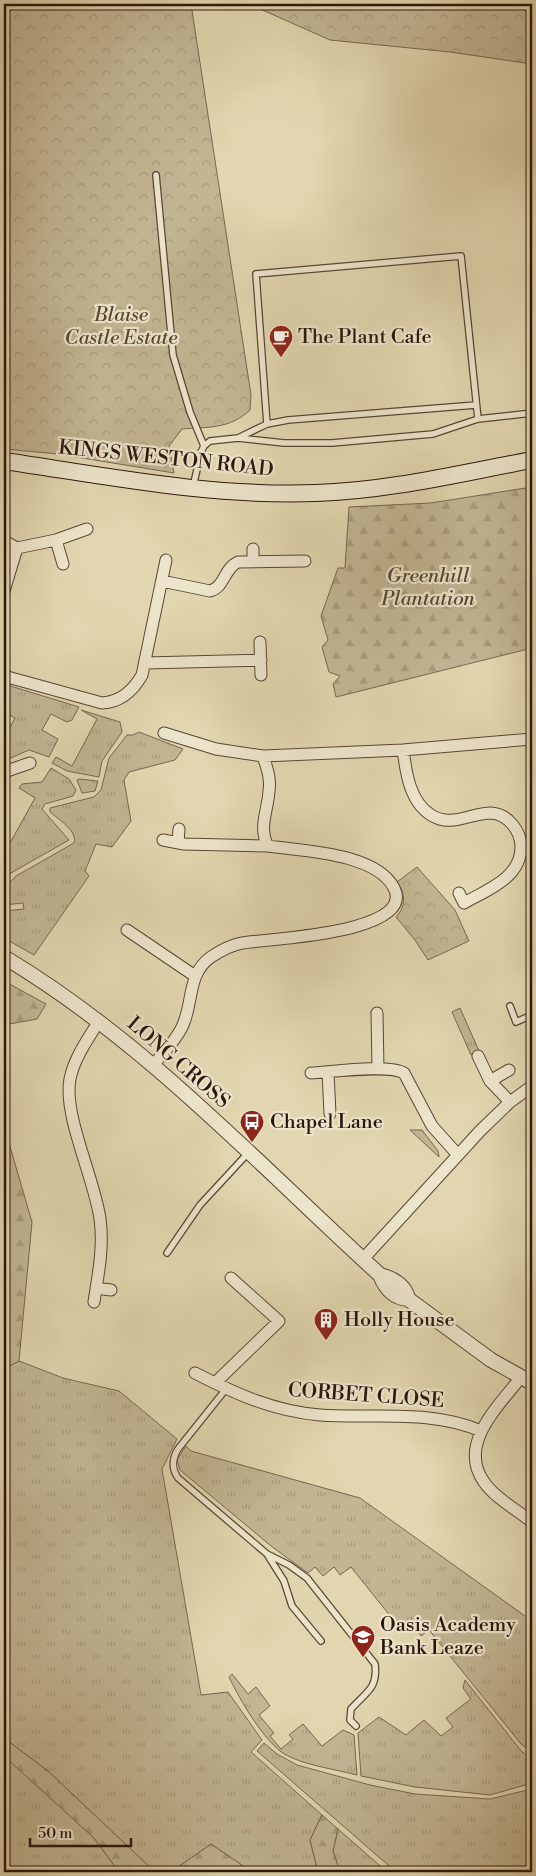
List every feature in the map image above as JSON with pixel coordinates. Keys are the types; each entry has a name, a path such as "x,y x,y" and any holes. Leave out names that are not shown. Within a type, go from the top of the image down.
{"main road":[{"name":"KINGS WESTON ROAD","path":"4,461 193,487 267,493 345,491 375,488 532,460"}],"street":[{"path":"4,541 17,548 56,540 87,529"},
{"path":"56,540 63,564"},
{"path":"4,591 17,548"},
{"path":"253,549 253,562"},
{"path":"4,676 96,702 108,703 120,699 135,687 145,663 166,560"},
{"path":"162,581 210,591 219,586 233,564 305,561"},
{"path":"260,642 261,675"},
{"path":"145,663 261,660"},
{"path":"164,733 216,749 263,756 403,750 532,740"},
{"path":"403,750 410,785 420,804 431,815 449,821 493,814 509,821 519,834 521,854 508,878 464,903 459,893"},
{"path":"263,756 270,777 270,792 263,829 268,846"},
{"path":"4,772 30,763"},
{"path":"178,843 179,829"},
{"path":"154,1065 181,1030 195,976 208,959 235,945 291,938 358,926 377,920 392,908 396,899 394,889 386,878 372,868 341,856 268,846 178,843 162,840"},
{"path":"130,936 195,976"},
{"name":"LONG CROSS","path":"4,957 52,986 154,1065 380,1275 391,1277 407,1291 408,1299 470,1346 527,1380"},
{"path":"377,1013 378,1070"},
{"path":"94,1302 102,1243 100,1219 69,1092 73,1067 99,1022"},
{"path":"478,1056 490,1081 510,1102"},
{"path":"311,1073 400,1070 407,1076 432,1126 458,1155"},
{"path":"490,1081 509,1070"},
{"path":"328,1072 330,1114"},
{"path":"363,1259 458,1155 510,1102 532,1086"},
{"path":"215,1383 279,1321 231,1278"},
{"path":"96,1288 111,1290"},
{"name":"CORBET CLOSE","path":"195,1373 256,1403 283,1410 320,1415 434,1418 470,1426 481,1431"},
{"path":"527,1380 481,1431 476,1444 476,1459 484,1483 532,1522"}],"lane":[{"path":"156,175 173,355 190,412 204,446"},
{"path":"267,424 256,274 461,256 478,418"},
{"path":"238,438 267,424 476,405"},
{"path":"193,487 204,446 210,441 238,438 284,443 332,443 433,434 478,418 532,413"},
{"path":"510,1006 516,1022 532,1015"},
{"path":"167,1253 200,1205 249,1152"},
{"path":"226,1389 178,1449 173,1457 174,1472 178,1478 267,1554 289,1564 307,1578 375,1664 377,1678 371,1689 351,1709 350,1720 356,1726"},
{"path":"267,1554 284,1581 292,1606 321,1641"}],"green space":[{"name":"Blaise Castle Estate","path":"4,4 191,4 251,395 250,410 235,421 218,426 182,429 169,446 174,473 58,454 4,449"},
{"path":"249,4 532,4 532,64 450,52 330,40"},
{"name":"Greenhill Plantation","path":"532,487 532,648 336,697 333,684 340,676 329,672 322,647 328,640 321,616 338,568 345,568 349,507 431,503"},
{"path":"4,684 79,707 72,720 67,722 51,714 42,730 58,739 49,757 29,750 4,761 4,738 15,718 4,712"},
{"path":"81,710 120,722 122,732 102,761 99,777 67,771 52,763 56,757 72,766 97,719"},
{"path":"139,732 183,749 175,760 129,772 124,780 131,821 112,847 96,844 85,871 89,876 34,955 4,938 4,911 24,909 23,903 4,905 4,888 16,876 74,843 73,834 50,812 50,808 94,797 101,790 109,758 127,735"},
{"path":"51,768 69,779 76,790 73,796 45,804 42,809 69,840 4,877 4,840 10,843 35,798 19,788 22,784 42,782"},
{"path":"77,780 98,781 95,791 82,793"},
{"path":"417,867 455,910 469,941 428,960 415,940 396,917 402,909 404,900 397,882"},
{"path":"4,981 46,1004 37,1019 4,1025"},
{"path":"460,1008 479,1051 471,1055 452,1012"},
{"path":"4,1126 32,1222 19,1361 4,1369"},
{"path":"410,1130 422,1130 438,1151 439,1157"},
{"path":"19,1361 63,1378 119,1391 177,1439 162,1469 201,1695 228,1692 262,1740 251,1752 322,1815 310,1840 318,1872 252,1872 211,1844 171,1872 155,1872 48,1771 4,1738 4,1369"},
{"path":"186,1446 191,1451 360,1498 532,1621 532,1752 521,1744 429,1630 421,1636 412,1624 408,1627 391,1617 351,1567 340,1575 334,1567 323,1576 315,1567 308,1573 271,1546 180,1470 177,1460"},
{"path":"232,1674 248,1694 256,1687 270,1706 259,1715 274,1733 270,1736 281,1749 293,1739 289,1735 303,1724 322,1746 343,1730 354,1735 357,1775 303,1762 286,1755 278,1749 261,1731 239,1697 229,1677"},
{"path":"465,1680 522,1752 532,1758 532,1783 490,1795 415,1787 361,1776 358,1733 379,1717 406,1735 424,1720 441,1736 453,1727 446,1718 471,1699 463,1688"},
{"path":"4,1738 48,1771 155,1872 119,1872 94,1838 4,1756"},
{"path":"264,1743 277,1754 297,1765 370,1785 415,1794 490,1799 532,1789 532,1872 396,1872 257,1751"},
{"path":"4,1755 94,1838 119,1872 4,1872"},
{"path":"322,1815 338,1829 333,1851 340,1872 318,1872 310,1840"},
{"path":"338,1829 387,1872 340,1872 333,1851"},
{"path":"211,1844 252,1872 171,1872"}],"place":[{"name":"The Plant Cafe","path":"281,358"},
{"name":"Chapel Lane","path":"252,1143"},
{"name":"Holly House","path":"326,1341"},
{"name":"Oasis Academy Bank Leaze","path":"363,1658"}]}
